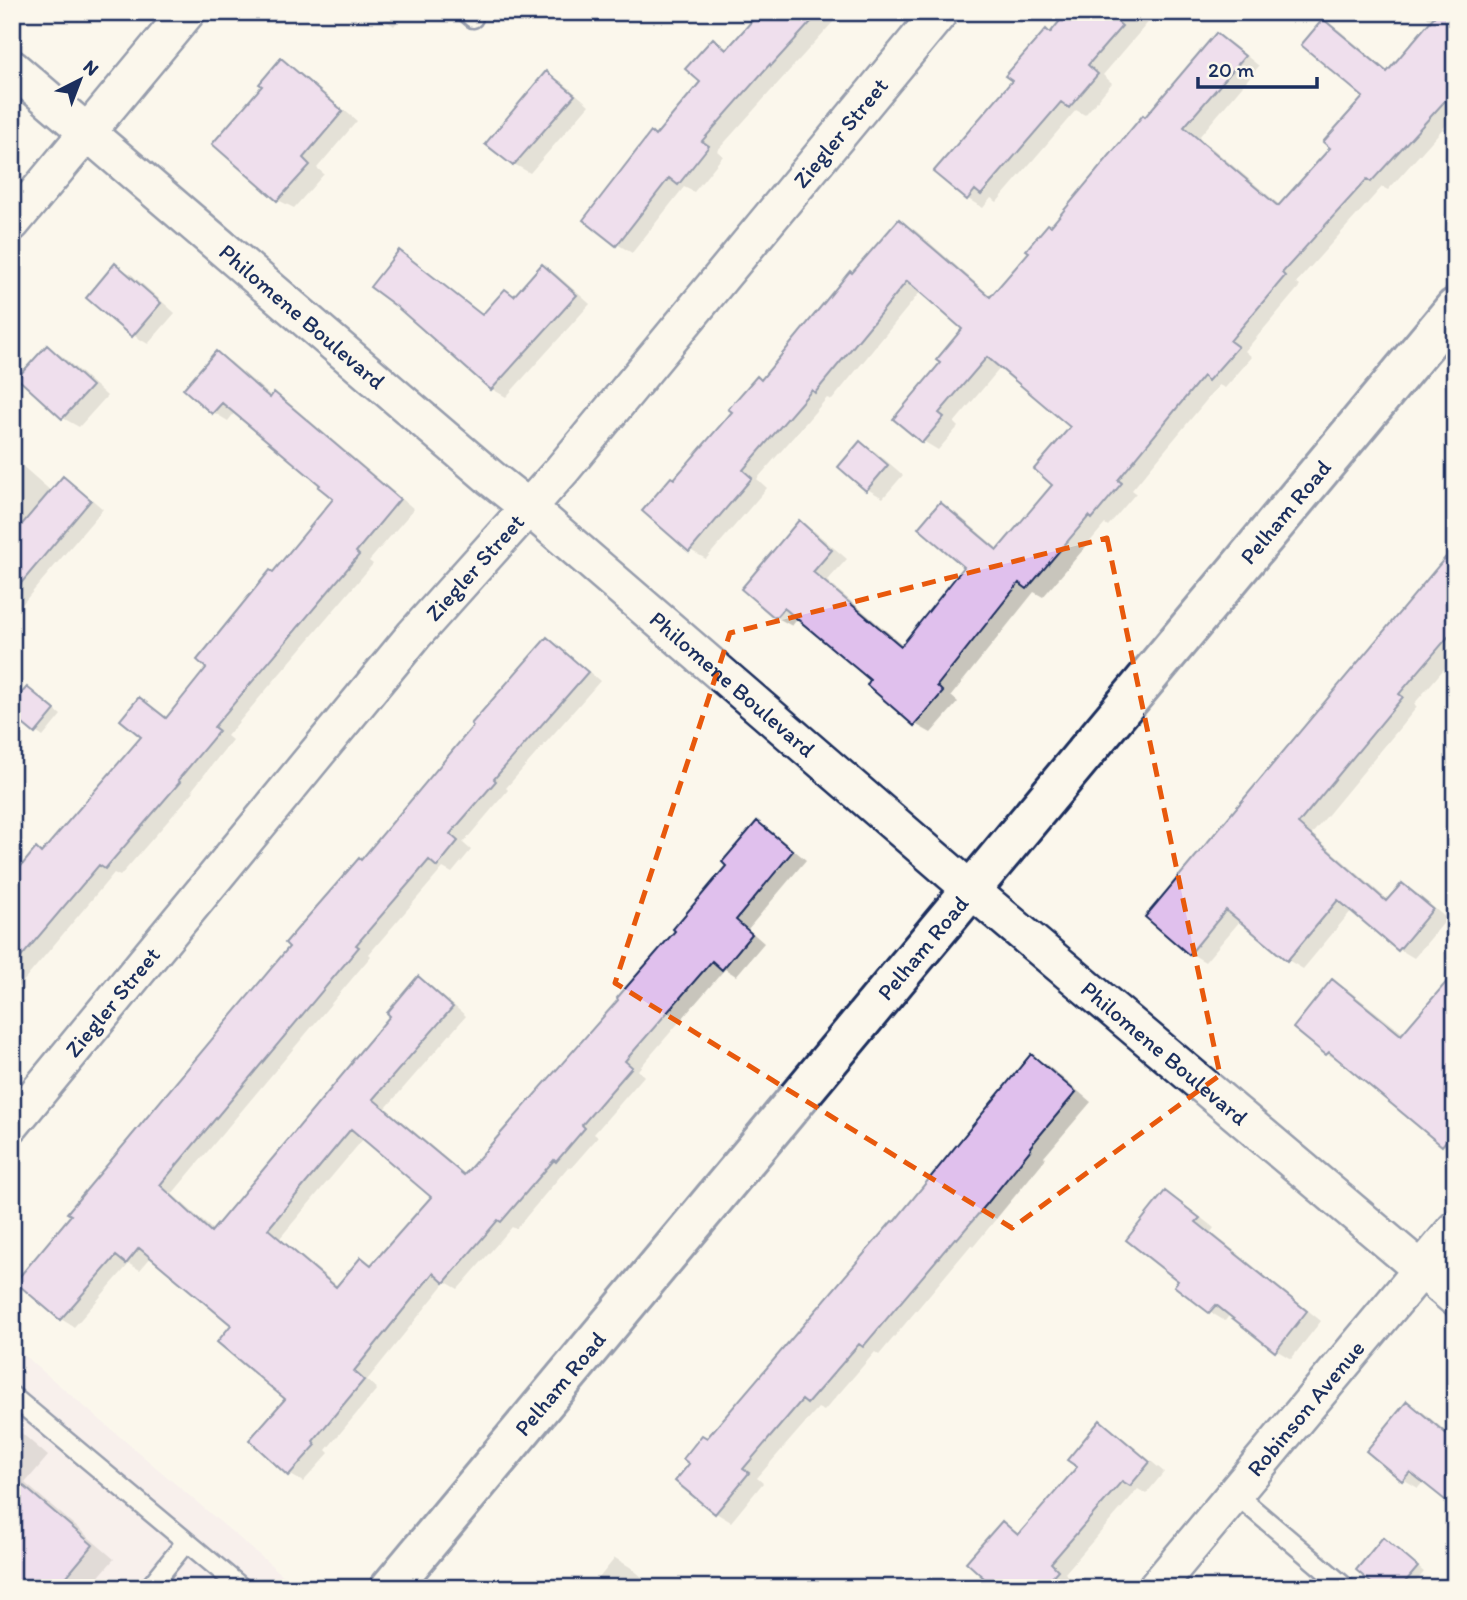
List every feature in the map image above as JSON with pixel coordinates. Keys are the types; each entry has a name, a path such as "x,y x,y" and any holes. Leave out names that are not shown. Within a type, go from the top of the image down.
{"main road":[{"name":"Pelham Road","path":"390,1588 1455,308"}],"street":[{"path":"12,223 187,12"},
{"name":"Ziegler Street","path":"12,1124 414,635 529,508 940,12"},
{"name":"Philomene Boulevard","path":"12,68 481,470 529,508 970,890 1455,1298"},
{"name":"Robinson Avenue","path":"1156,1588 1455,1229"}],"lane":[{"path":"12,1396 242,1588"},
{"path":"1234,1493 1346,1588"},
{"path":"149,1588 186,1542"}],"highlighted area":[{"path":"1107,538 1220,1075 1012,1228 615,983 730,633"}],"shaded area":[{"path":"12,1345 298,1588 12,1588"}],"building":[{"path":"760,12 820,12 702,141 709,146 678,185 669,178 616,246 583,220 651,132 655,136 700,82 685,69 713,38 726,50"},
{"path":"1067,12 1106,12 1122,26 1088,65 1098,74 1069,108 1061,102 981,195 975,190 967,200 933,172 1012,81 1005,76 1046,29 1050,33"},
{"path":"1438,12 1455,12 1455,90 1371,182 1367,179 1282,273 1285,276 1230,341 1238,347 1208,381 1203,376 1118,480 1122,483 1092,519 1089,516 1027,589 1019,583 937,686 943,692 914,726 867,685 870,680 784,608 775,618 741,589 799,520 832,550 813,572 901,646 964,567 918,528 940,502 997,550 1052,485 1034,469 1070,427 987,357 939,413 944,417 922,443 893,419 940,363 936,360 962,329 907,281 815,393 812,390 743,470 752,478 689,552 642,511 671,477 674,479 732,412 728,409 757,376 761,380 850,271 852,273 899,219 990,297 1029,252 1026,250 1048,224 1051,226 1143,115 1145,117 1216,33 1245,56 1184,127 1278,206 1330,148 1323,142 1363,97 1301,45 1323,19 1387,72"},
{"path":"281,58 343,111 303,158 310,165 277,201 212,144 262,86 259,84"},
{"path":"546,71 575,95 513,166 485,144"},
{"path":"399,250 482,315 505,289 514,296 542,264 577,295 491,390 397,307 370,287"},
{"path":"115,263 161,303 132,337 86,298"},
{"path":"47,345 92,386 62,419 17,378"},
{"path":"216,351 270,398 274,392 400,499 356,552 359,555 214,727 219,731 178,780 180,782 105,869 99,865 12,968 12,877 36,848 41,853 141,737 120,720 139,697 166,718 206,668 197,660 270,570 273,572 333,499 222,403 212,414 183,389"},
{"path":"860,441 888,465 866,491 838,467"},
{"path":"63,476 91,500 12,594 12,536"},
{"path":"1455,546 1455,629 1399,694 1403,697 1298,824 1386,901 1402,883 1433,909 1398,951 1338,900 1287,961 1226,910 1189,955 1145,917"},
{"path":"547,637 588,672 494,779 496,781 450,834 458,841 437,867 429,860 160,1185 211,1232 353,1062 390,1016 387,1013 418,976 453,1007 373,1099 464,1175 618,1000 726,866 722,862 757,821 793,851 736,920 752,934 722,970 712,961 625,1061 632,1067 582,1125 585,1128 501,1222 498,1220 444,1283 433,1273 354,1371 364,1380 313,1441 316,1445 288,1476 249,1440 285,1399 217,1342 231,1325 139,1248 126,1264 116,1256 60,1320 15,1282 71,1215 67,1213 289,947 285,943 359,858 361,860 473,726 471,724","holes":["351,1129 431,1197 371,1265 361,1257 336,1287 268,1229"]},
{"path":"27,687 55,710 35,734 12,715 12,704"},
{"path":"1455,972 1455,1130 1442,1146 1329,1052 1326,1055 1293,1028 1332,979 1401,1035"},
{"path":"1031,1054 1076,1092 986,1205 863,1347 859,1344 807,1404 802,1400 743,1469 749,1473 715,1514 675,1481 689,1464 683,1459 702,1435 707,1438 892,1221 894,1222"},
{"path":"1165,1191 1200,1218 1196,1222 1307,1311 1275,1352 1216,1305 1209,1313 1174,1286 1178,1281 1126,1240"},
{"path":"1407,1401 1455,1441 1455,1508 1410,1472 1402,1481 1366,1451"},
{"path":"1100,1420 1150,1462 1130,1486 1122,1481 1051,1563 1058,1570 1042,1588 995,1588 966,1562 1002,1521 1018,1535 1077,1467 1067,1460"},
{"path":"12,1476 93,1545 57,1588 12,1588"},
{"path":"1383,1537 1418,1567 1400,1588 1377,1588 1356,1570"}]}
